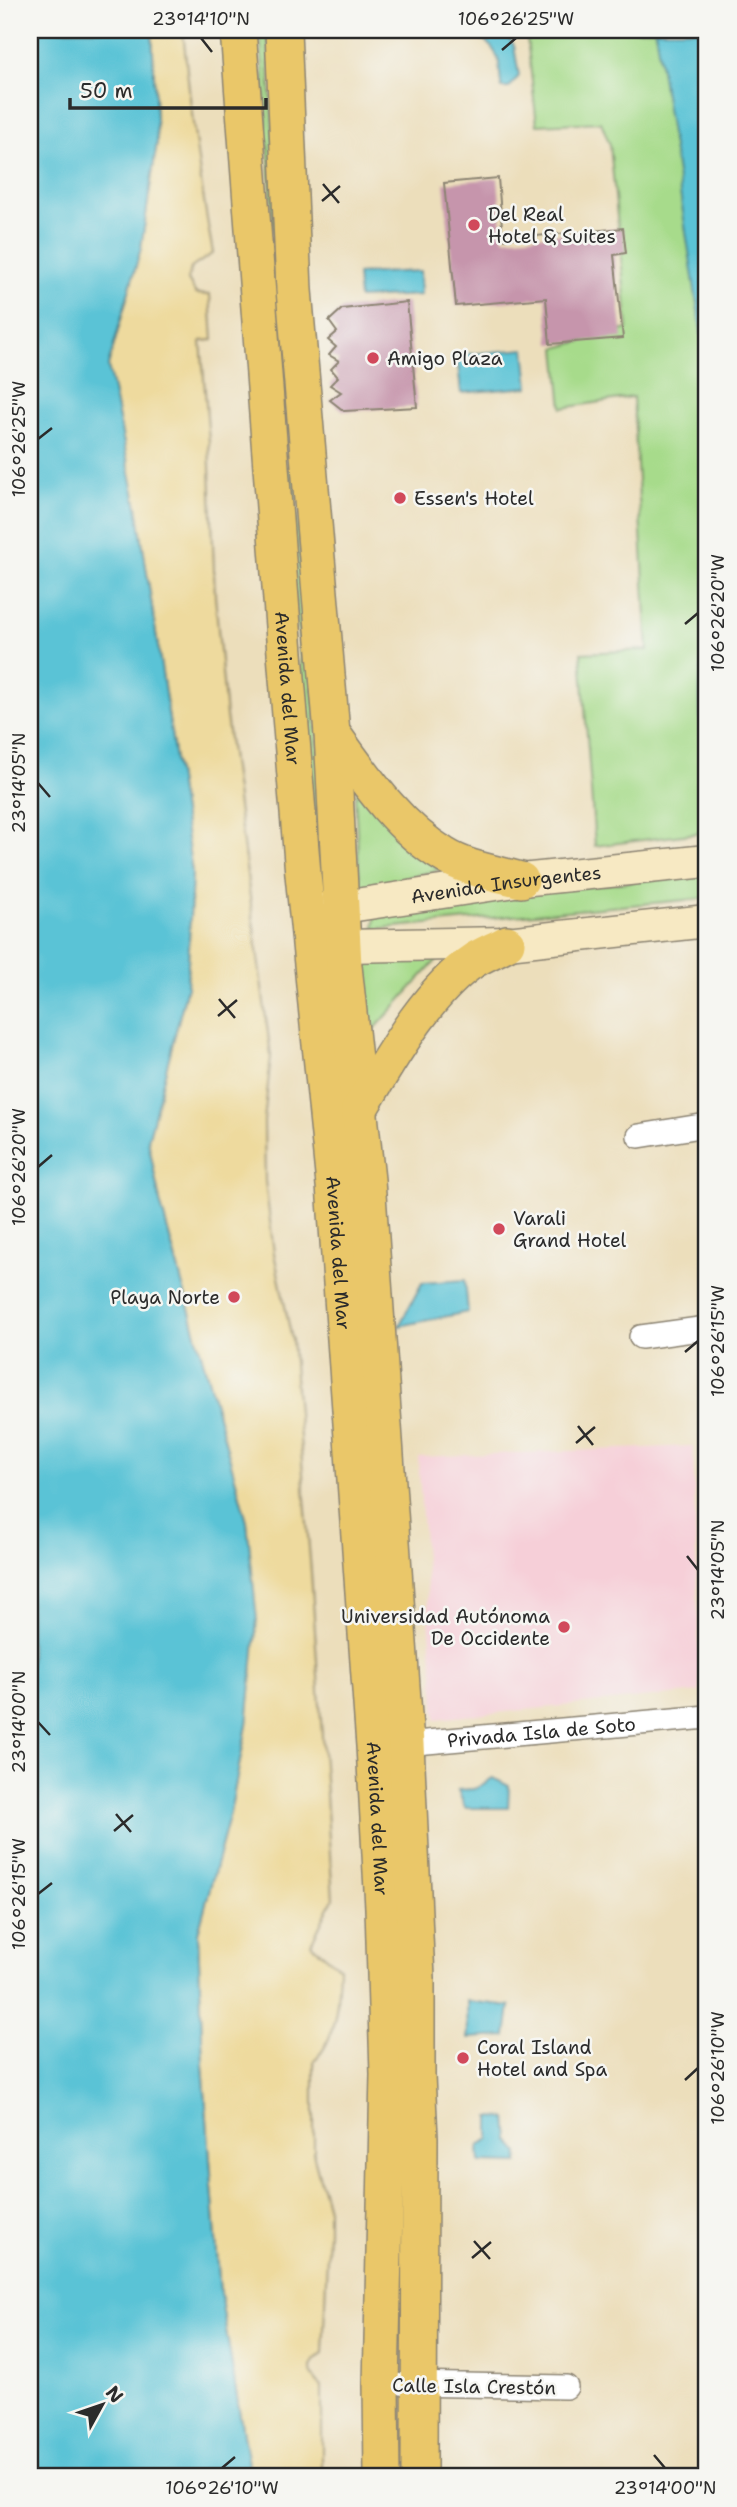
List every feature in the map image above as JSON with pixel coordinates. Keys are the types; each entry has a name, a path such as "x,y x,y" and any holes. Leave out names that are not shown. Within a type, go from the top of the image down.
{"main road":[{"name":"Avenida del Mar","path":"238,30 286,666 324,909 334,1185 390,1745 417,1978 420,2138 419,2477"},
{"name":"Avenida del Mar","path":"283,30 294,290 332,733 324,909"},
{"path":"332,733 364,778 420,838 445,856 472,867 521,880"},
{"name":"Avenida Insurgentes","path":"324,909 521,880 707,861"},
{"path":"327,948 507,943 707,921"},
{"path":"359,1110 399,1043 428,1005 473,961 507,943"},
{"name":"Avenida del Mar","path":"327,948 344,965 367,1180 376,1295 390,1745 383,1908 388,2074 381,2385 382,2477"}],"street":[{"path":"639,1136 707,1125"},
{"path":"640,1337 707,1328"},
{"name":"Privada Isla de Soto","path":"390,1745 707,1717"},
{"name":"Calle Isla Crestón","path":"381,2385 566,2387"}],"shaded area":[{"name":"Universidad Autónoma De Occidente","path":"693,1446 700,1692 436,1719 418,1457"}],"green space":[{"path":"260,30 267,30 288,399 283,387 268,142 264,130 267,123"},
{"path":"526,30 707,30 707,832 595,846 581,653 648,650 633,397 562,408 556,348 628,329 610,145 601,122 537,125"},
{"path":"290,468 298,470 296,502 307,658 310,663 330,873 322,876 318,873 285,472"},
{"path":"359,789 439,870 360,888 355,798"},
{"path":"707,873 707,898 374,929 376,910"},
{"path":"363,950 444,952 371,1033 364,1026"}],"sand":[{"name":"Playa Norte","path":"152,30 183,30 195,142 213,253 191,268 188,280 196,294 210,295 213,340 201,341 209,442 215,596 226,716 271,1056 264,1121 265,1181 274,1253 292,1340 311,1572 333,1899 311,1944 339,1967 332,2030 322,2052 314,2060 314,2157 328,2209 323,2354 314,2361 311,2369 314,2378 322,2387 322,2477 250,2477 220,2293 203,2064 198,1933 230,1813 247,1725 256,1620 247,1522 160,1202 148,1140 187,987 192,872 137,507 108,366 141,248 157,142"}],"water":[{"path":"30,30 152,30 157,142 141,248 108,366 137,507 192,872 187,987 148,1140 160,1202 247,1522 257,1620 247,1725 230,1813 198,1933 203,2064 220,2293 250,2477 30,2477"},
{"path":"451,30 503,30 514,46 519,76 509,88 502,88 498,59 491,46 473,35"},
{"path":"655,30 707,30 707,369"},
{"path":"420,271 421,295 359,298 357,274"},
{"path":"525,349 529,387 461,393 457,355"},
{"path":"707,559 707,758 702,751 700,691"},
{"path":"465,1280 468,1312 399,1326 422,1283"},
{"path":"493,1778 509,1786 508,1808 465,1808 458,1790 475,1789"},
{"path":"467,2001 510,2006 506,2036 468,2038"},
{"path":"490,2117 507,2118 509,2140 519,2153 518,2163 480,2162 479,2145 490,2139"}],"building":[{"path":"498,178 503,239 623,228 626,253 614,255 623,338 550,344 546,298 456,306 444,183"},
{"name":"Amigo Plaza","path":"407,302 417,407 344,411 330,400 341,392 330,385 338,377 331,369 339,361 329,355 336,347 328,340 337,332 329,321 342,309"}],"place":[{"name":"Del Real Hotel & Suites","path":"474,225"},
{"name":"Amigo Plaza","path":"373,358"},
{"name":"Essen's Hotel","path":"400,498"},
{"name":"Varali Grand Hotel","path":"499,1229"},
{"name":"Playa Norte","path":"234,1297"},
{"name":"Universidad Autónoma De Occidente","path":"564,1627"},
{"name":"Coral Island Hotel and Spa","path":"463,2058"}]}
